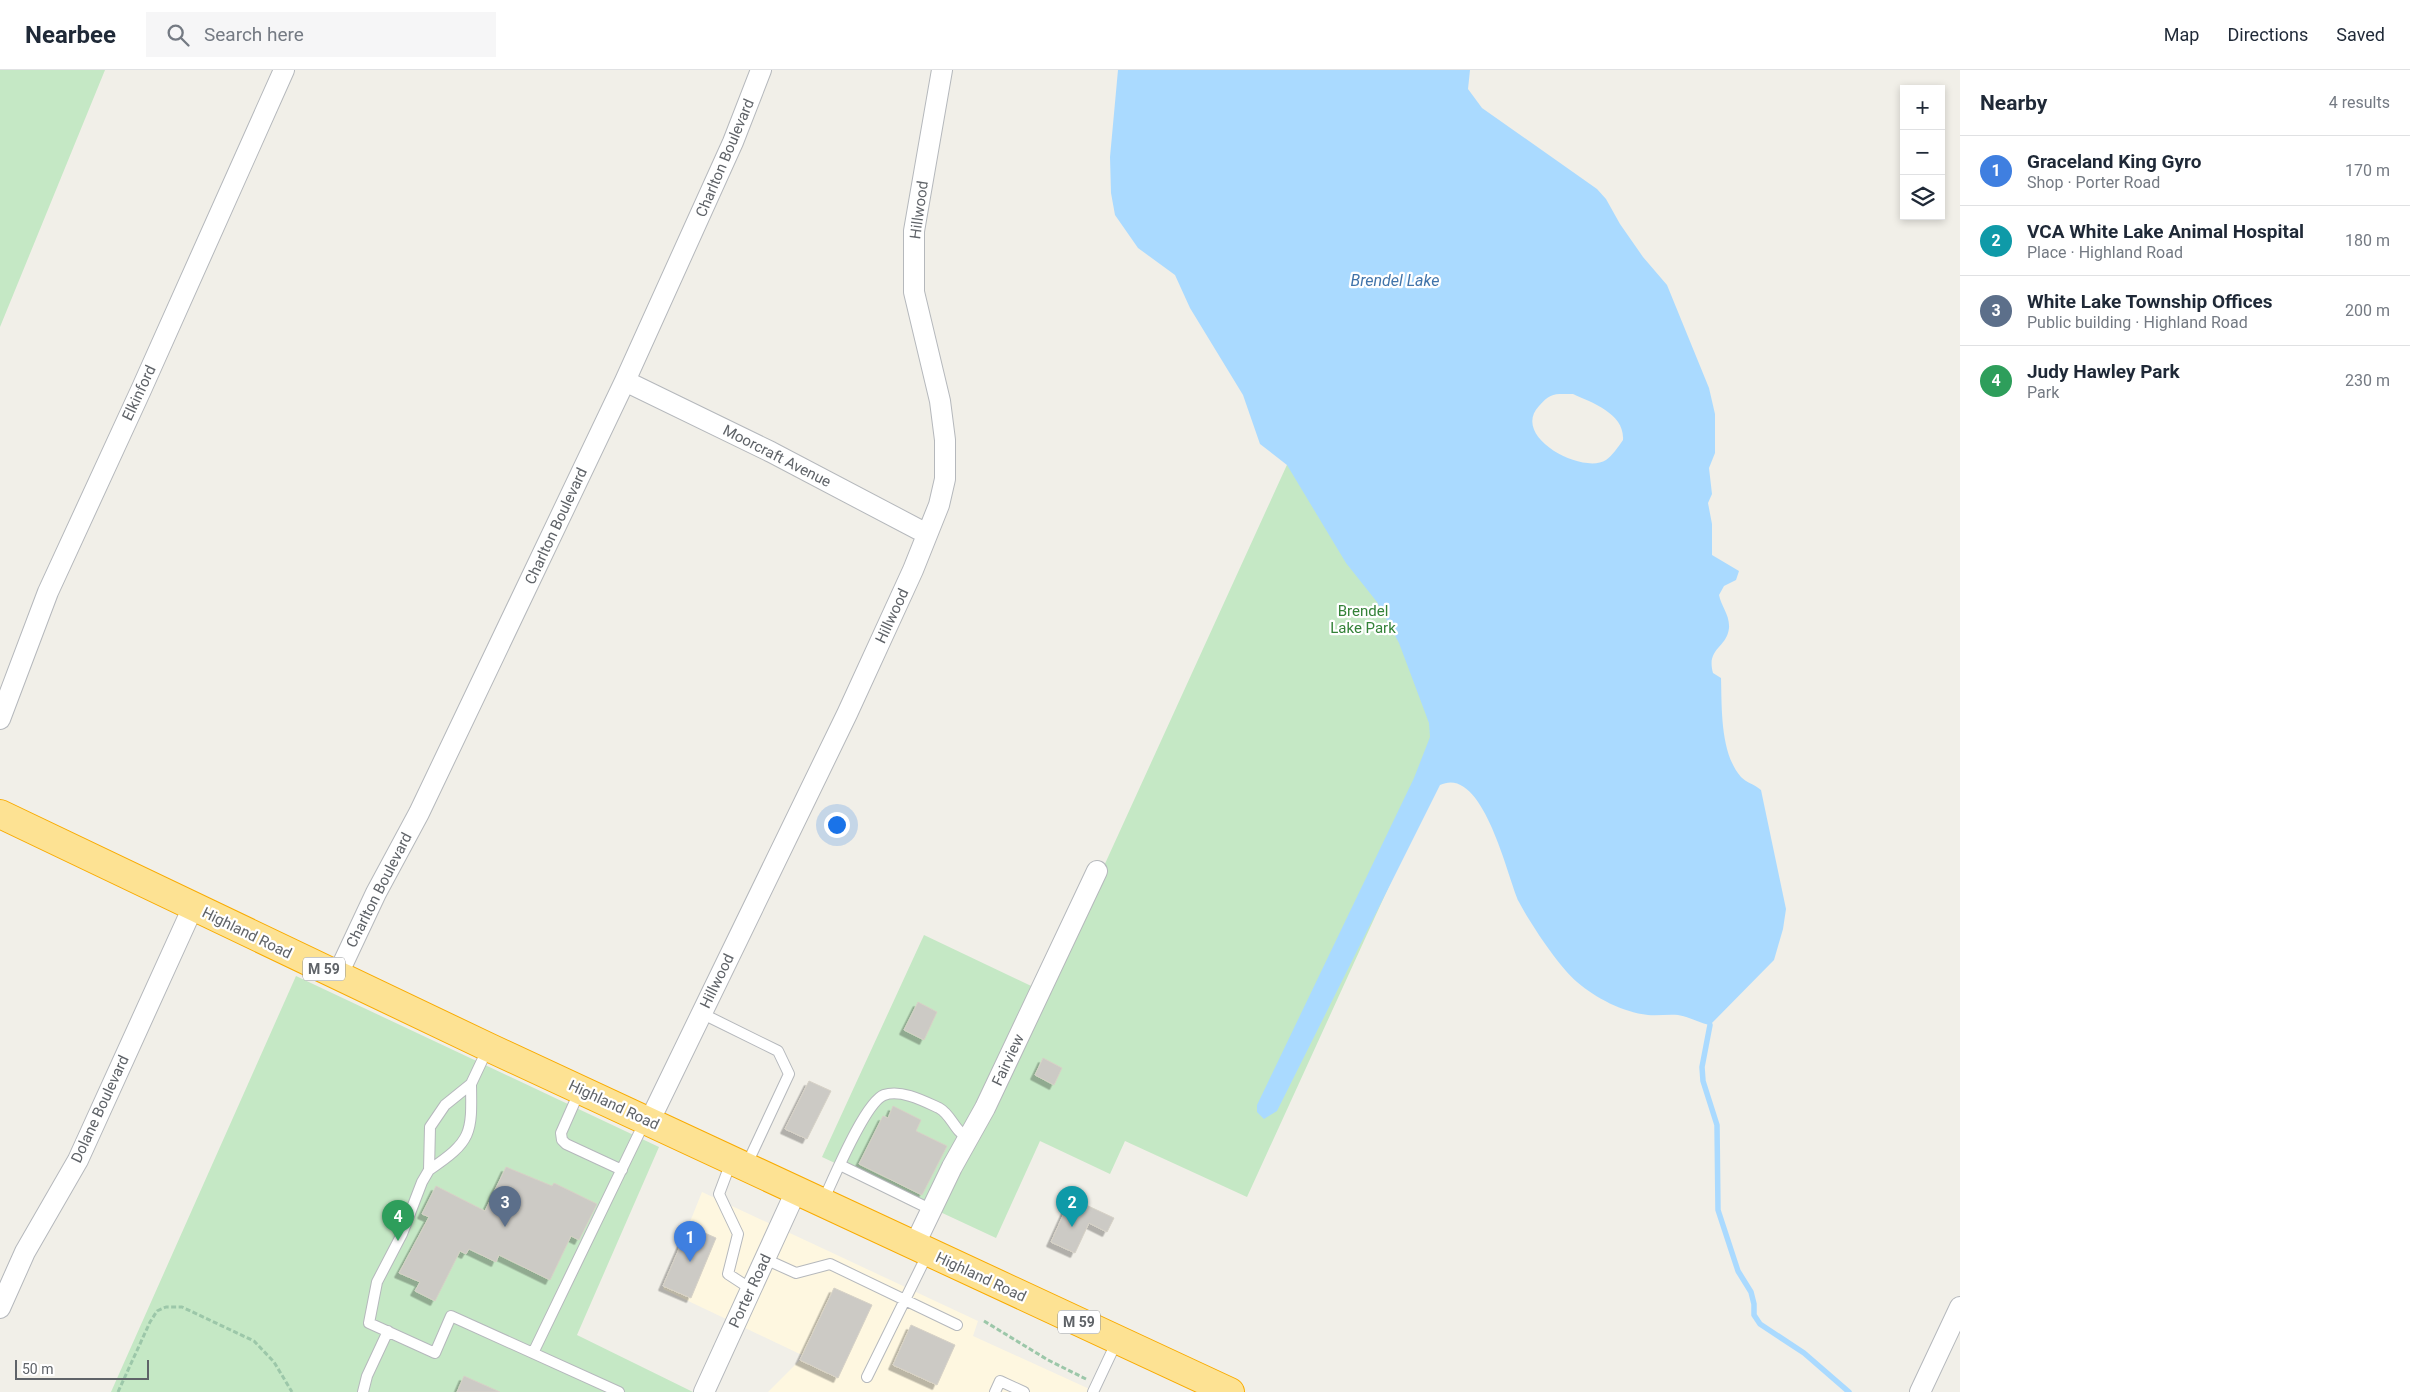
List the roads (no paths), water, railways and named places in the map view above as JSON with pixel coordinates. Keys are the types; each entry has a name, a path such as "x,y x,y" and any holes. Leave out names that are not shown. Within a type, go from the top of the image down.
{"highway":[{"name":"Highland Road","path":"0,814 488,1047 1230,1392"}],"street":[{"name":"Elkinford","path":"0,719 48,592 141,390 284,70"},
{"name":"Charlton Boulevard","path":"337,976 376,894 419,813 625,381 733,142 761,70"},
{"name":"Hillwood","path":"647,1121 847,714 913,570 939,505 945,479 946,440 940,401 914,292 914,231 942,70"},
{"name":"Moorcraft Avenue","path":"625,381 771,452 927,534"},
{"name":"Fairview","path":"921,1249 932,1210 968,1137 985,1108 1097,871"},
{"name":"Dolane Boulevard","path":"0,1308 25,1252 78,1160 193,907"},
{"name":"Porter Road","path":"704,1392 796,1191"},
{"path":"1920,1392 1960,1307"}],"lane":[{"path":"701,1013 778,1051 789,1074 719,1194 738,1234 728,1274 751,1289"},
{"path":"429,1170 430,1127 445,1105 471,1084 488,1047"},
{"path":"471,1084 472,1111 462,1146 429,1170 422,1182 402,1234 377,1282 370,1323 435,1353 451,1316 618,1392"},
{"path":"580,1090 561,1133 562,1140 566,1144 622,1170"},
{"path":"822,1203 868,1110 882,1096 891,1094 909,1096 946,1112 962,1135 968,1137"},
{"path":"533,1353 647,1121"},
{"path":"840,1165 932,1210"},
{"path":"867,1377 906,1299 921,1249"},
{"path":"765,1259 796,1273 830,1264 957,1325"},
{"path":"363,1392 367,1376 388,1331"},
{"path":"1095,1388 1117,1340"},
{"path":"994,1392 1000,1381 1024,1392"}],"water":[{"name":"Brendel Lake","path":"1118,70 1470,70 1468,89 1482,108 1597,189 1606,199 1620,224 1643,257 1667,285 1709,388 1715,414 1715,453 1709,468 1712,494 1708,503 1712,524 1712,555 1739,571 1736,580 1724,586 1719,595 1728,619 1729,628 1725,640 1712,658 1713,673 1721,678 1723,730 1729,756 1734,767 1741,777 1761,790 1786,909 1783,929 1774,960 1710,1025 1678,1015 1648,1015 1629,1011 1601,999 1577,982 1545,944 1519,902 1500,848 1481,806 1469,791 1455,783 1440,785 1277,1111 1264,1119 1257,1112 1257,1105 1414,778 1430,737 1429,723 1399,643 1377,602 1346,563 1287,465 1260,444 1243,395 1190,308 1175,275 1138,248 1115,215 1111,193 1110,157","holes":["1573,394 1606,411 1619,423 1623,440 1606,460 1595,463 1567,458 1541,441 1534,430 1533,418 1539,406 1547,398 1554,395"]}],"waterway":[{"path":"1710,1025 1702,1067 1703,1081 1717,1125 1718,1210 1738,1271 1751,1292 1754,1315 1760,1324 1804,1353 1849,1392"}],"place":[{"name":"White Lake Township Offices","path":"505,1227"},
{"name":"VCA White Lake Animal Hospital","path":"1072,1227"},
{"name":"Judy Hawley Park","path":"398,1241"},
{"name":"Graceland King Gyro","path":"690,1262"}],"park label":[{"name":"Brendel Lake Park","path":"1363,620"}]}
